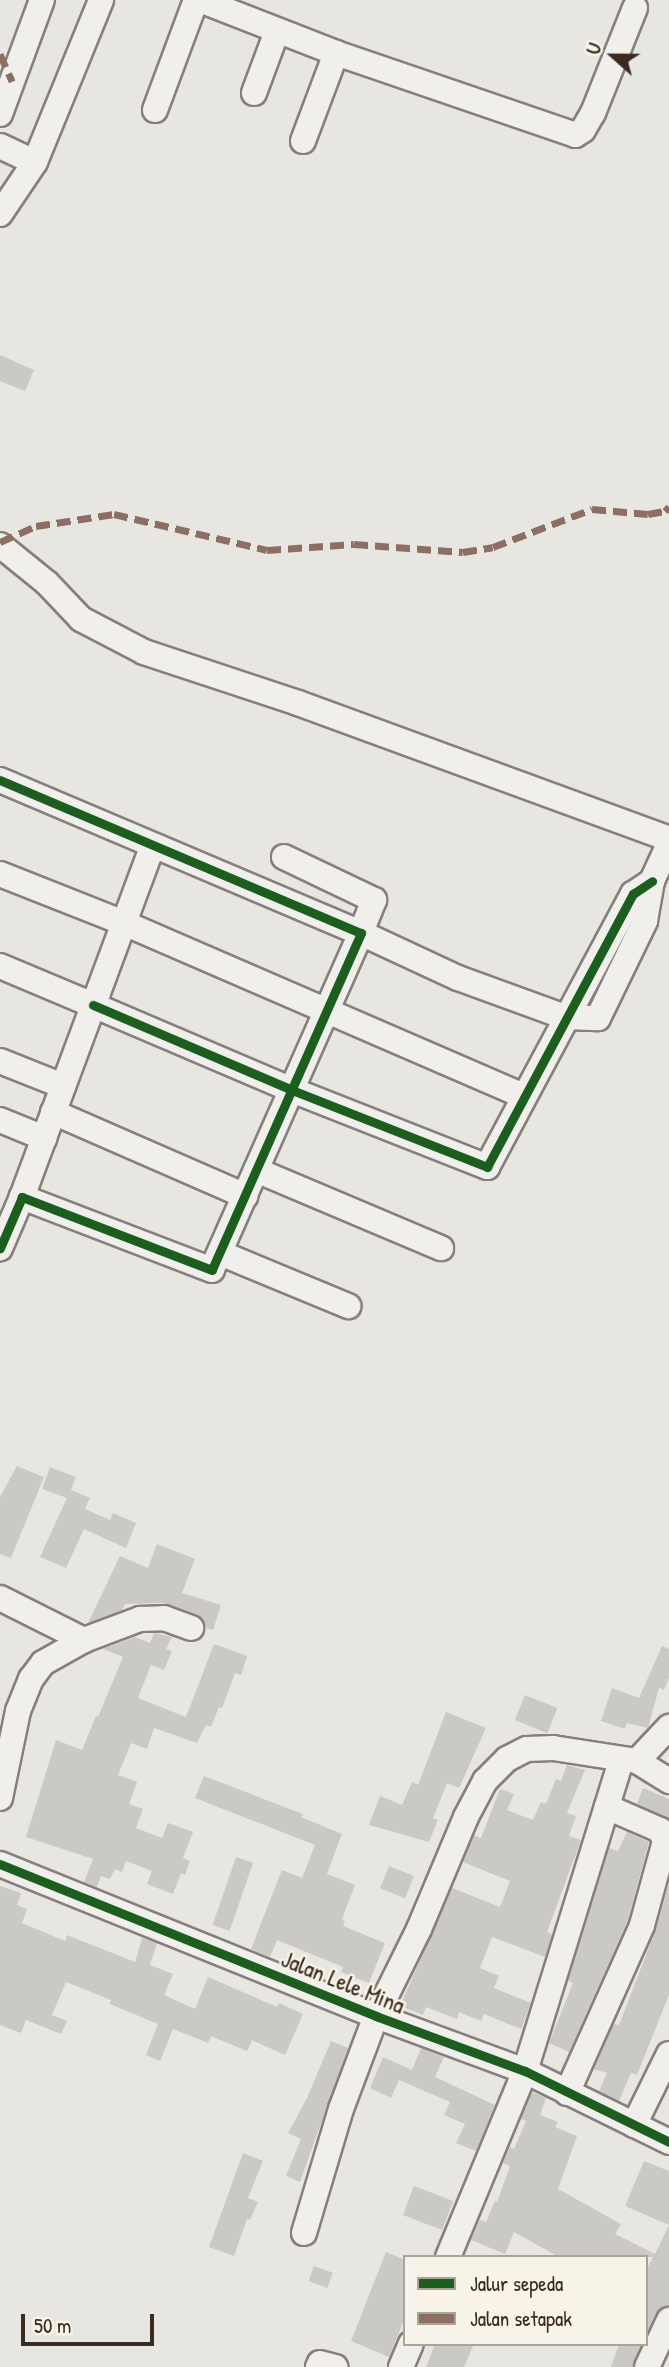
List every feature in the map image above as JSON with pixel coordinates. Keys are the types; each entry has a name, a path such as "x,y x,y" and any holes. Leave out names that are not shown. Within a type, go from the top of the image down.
{"street":[{"path":"0,114 42,0"},
{"path":"0,214 36,162 101,0"},
{"path":"155,110 198,0 337,53 575,135 583,130 593,113 635,8"},
{"path":"254,93 277,31"},
{"path":"303,141 337,53"},
{"path":"0,146 36,162"},
{"path":"0,545 47,583 81,619 144,652 298,703 669,841 652,881 645,921 598,1018 565,1017 458,978 361,933 0,780"},
{"path":"3,1231 22,1197 152,846"},
{"path":"22,1197 212,1270 374,900 284,857"},
{"path":"0,874 124,923 524,1096"},
{"path":"0,966 292,1090 487,1167 565,1017"},
{"path":"0,1061 63,1086"},
{"path":"53,1112 245,1196"},
{"path":"0,1120 44,1138"},
{"path":"256,1172 441,1248"},
{"path":"220,1252 348,1306"},
{"path":"0,1598 85,1640"},
{"path":"0,1798 19,1711 31,1679 52,1656 85,1640 148,1618 164,1618 191,1628"},
{"path":"449,2255 524,2071 607,1807 629,1761 669,1727"},
{"path":"304,2232 341,2109 376,2016 419,1929 470,1807 485,1781 496,1769 527,1749 553,1748 629,1761 669,1781"},
{"path":"567,2093 642,1925 665,1841 660,1830 607,1807"},
{"name":"Jalan Lele Mina","path":"0,1864 376,2016 524,2071 669,2142"},
{"path":"634,2126 669,2053"},
{"path":"652,2365 669,2320"},
{"path":"401,2367 410,2346"},
{"path":"318,2367 320,2363 335,2367"}],"building":[{"path":"0,355 34,370 25,391 0,381"},
{"path":"17,1466 44,1477 11,1558 0,1554 0,1497"},
{"path":"50,1467 76,1477 71,1490 90,1498 85,1509 110,1520 113,1513 136,1523 126,1548 84,1529 66,1568 40,1557 67,1498 42,1489"},
{"path":"157,1544 195,1559 182,1593 221,1605 213,1630 206,1628 203,1619 196,1614 163,1603 125,1604 122,1610 88,1623 120,1556 148,1568"},
{"path":"154,1633 172,1637 166,1649 172,1651 164,1670 151,1665 138,1698 186,1717 214,1644 247,1656 241,1675 235,1673 222,1708 219,1707 211,1727 206,1725 197,1743 154,1728 147,1749 131,1743 118,1775 137,1782 129,1804 143,1809 136,1828 162,1838 168,1823 193,1832 183,1858 190,1861 185,1875 181,1873 173,1894 147,1884 152,1871 126,1861 122,1872 115,1869 110,1879 101,1876 97,1887 84,1882 93,1859 26,1837 56,1740 82,1750 123,1657 103,1649 135,1637 150,1643"},
{"path":"662,1646 669,1649 669,1678 664,1690 659,1688 648,1728 627,1723 625,1729 601,1721 612,1688 639,1698"},
{"path":"525,1695 557,1708 547,1733 515,1720"},
{"path":"446,1712 486,1728 459,1788 447,1783 433,1818 438,1820 429,1842 369,1825 380,1796 402,1805 412,1782 418,1785"},
{"path":"567,1765 585,1770 567,1813 576,1816 569,1836 581,1840 547,1932 552,1934 545,1957 492,1937 480,1968 499,1976 494,1988 531,2003 521,2029 484,2014 481,2021 459,2012 457,2019 426,2007 423,2015 400,2006 452,1888 500,1907 510,1881 463,1862 474,1835 481,1838 500,1789 514,1794 507,1810 533,1820 541,1802 546,1804 556,1779 561,1781"},
{"path":"204,1776 303,1814 301,1817 342,1834 327,1874 355,1885 342,1919 345,1920 343,1926 385,1943 369,1983 341,1972 343,1967 277,1940 270,1957 251,1949 282,1870 302,1878 315,1845 195,1798"},
{"path":"643,1788 669,1799 669,1819 637,1804"},
{"path":"627,1832 649,1842 628,1920 569,2052 549,2043 573,1983 568,1981 609,1848 618,1851"},
{"path":"236,1857 253,1863 230,1931 213,1925"},
{"path":"389,1866 414,1876 405,1898 380,1888"},
{"path":"669,1883 669,1995 637,2075 631,2073 619,2101 599,2091 607,2073 594,2069 614,2024 619,2025 656,1929"},
{"path":"0,1886 21,1893 17,1905 27,1909 22,1923 65,1941 67,1935 135,1962 142,1938 157,1943 150,1965 173,1974 164,1995 195,2009 208,1977 277,2007 279,2003 303,2014 285,2055 252,2040 247,2051 211,2036 208,2043 173,2029 160,2061 146,2055 158,2024 110,2004 111,2000 66,1982 52,2015 67,2021 61,2034 26,2020 21,2033 0,2025"},
{"path":"331,2041 348,2048 300,2182 286,2176 301,2139 288,2133 307,2098"},
{"path":"421,2048 444,2057 435,2077 495,2105 476,2151 456,2143 465,2124 444,2115 450,2102 399,2080 391,2098 370,2088 383,2057 412,2070"},
{"path":"532,2092 546,2098 540,2115 558,2122 555,2127 577,2136 558,2189 621,2224 615,2234 655,2254 669,2225 669,2305 656,2313 648,2330 648,2267 653,2257 555,2255 514,2232 505,2254 471,2240 480,2220 486,2222 495,2201 497,2202 510,2166 503,2163 510,2147 514,2149 526,2121 521,2119"},
{"path":"243,2153 263,2161 248,2198 258,2202 250,2220 247,2219 234,2256 209,2247"},
{"path":"644,2161 669,2171 669,2225 625,2206"},
{"path":"414,2186 453,2201 442,2230 403,2215"},
{"path":"386,2252 403,2259 403,2323 389,2357 351,2341"},
{"path":"314,2266 333,2273 327,2288 309,2281"},
{"path":"434,2346 473,2346 464,2367 426,2367"},
{"path":"618,2346 640,2346 632,2367 611,2367"}],"marked path":[{"path":"0,54 12,81"},
{"path":"0,542 36,526 114,514 267,550 354,544 463,552 493,547 592,509 648,514 665,511 669,507"}],"cycle path":[{"path":"0,780 361,933 212,1270 22,1197 0,1248"},
{"path":"93,1005 292,1090 487,1167 633,894 652,881"},
{"path":"0,1864 376,2016 525,2071 669,2142"}]}
